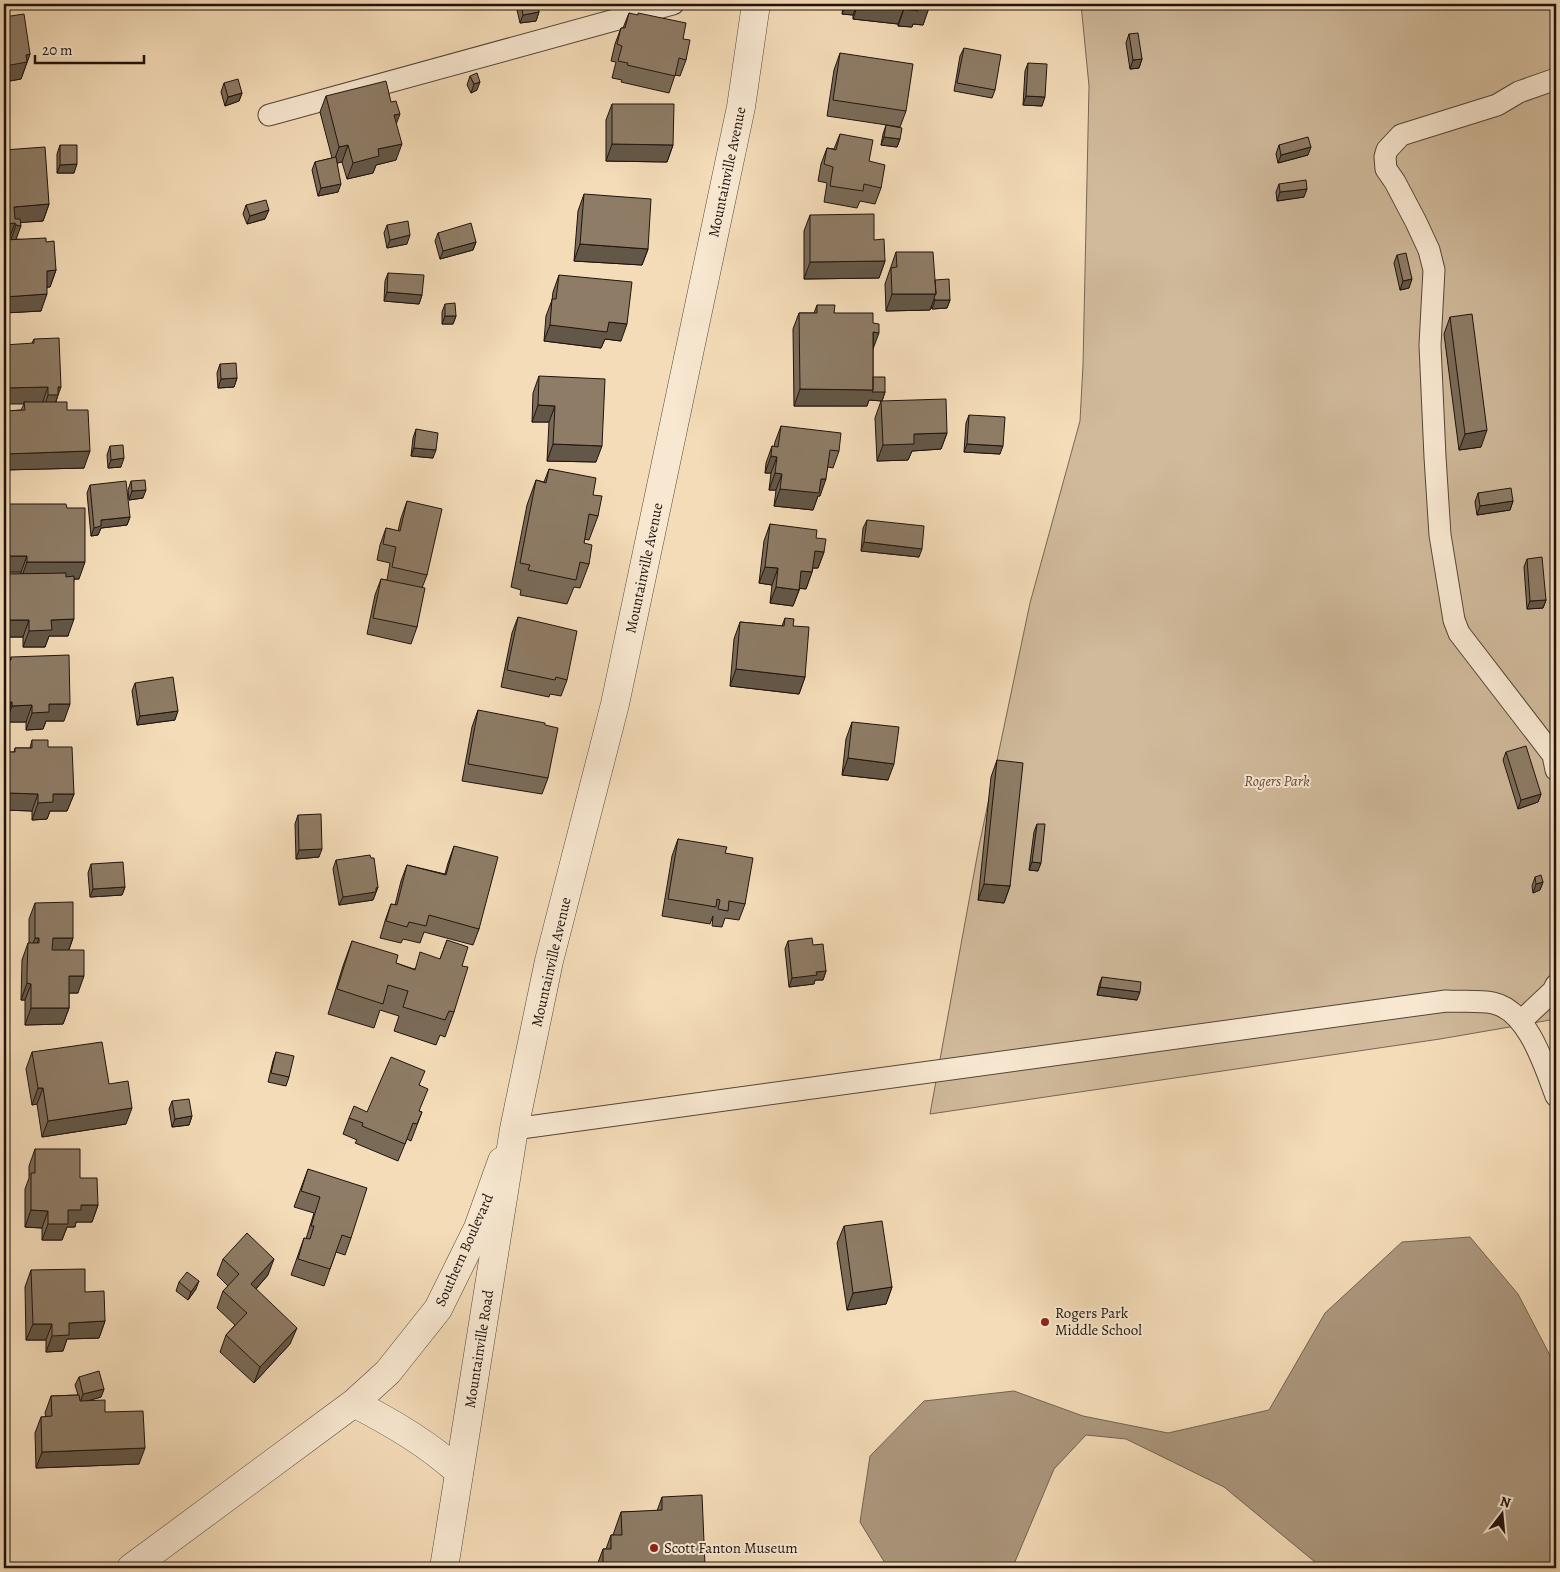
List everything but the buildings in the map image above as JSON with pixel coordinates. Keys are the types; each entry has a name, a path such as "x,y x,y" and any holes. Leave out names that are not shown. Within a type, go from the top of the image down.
{"street":[{"name":"Mountainville Avenue","path":"514,1129 549,961 617,695 741,107 756,4"},
{"name":"Southern Boulevard","path":"131,1568 354,1404 388,1372 438,1309 478,1228 514,1129"},
{"name":"Mountainville Road","path":"444,1568 514,1129"},
{"path":"354,1404 414,1436 434,1450 459,1472"}],"lane":[{"path":"269,115 673,4"},
{"path":"1556,79 1519,92 1497,105 1401,135 1390,146 1385,157 1386,169 1416,222 1429,250 1434,270 1430,345 1435,457 1440,535 1454,620 1459,633 1553,755 1556,770"},
{"path":"1521,1021 1553,991 1556,985"},
{"path":"514,1129 1446,1001 1494,1003 1521,1021 1538,1047 1556,1096"}],"green space":[{"name":"Rogers Park","path":"1081,4 1556,4 1556,1019 1440,1039 930,1114 979,846 1030,603 1080,421 1089,86"}],"shaded area":[{"path":"1470,1237 1518,1294 1556,1367 1556,1568 1318,1568 1315,1562 1224,1487 1126,1439 1086,1435 1054,1469 1014,1564 1009,1568 888,1568 860,1522 870,1456 924,1401 1014,1391 1083,1416 1168,1433 1269,1410 1325,1313 1402,1242"}],"place":[{"name":"Rogers Park Middle School","path":"1045,1322"},
{"name":"Scott Fanton Museum","path":"654,1548"}]}
